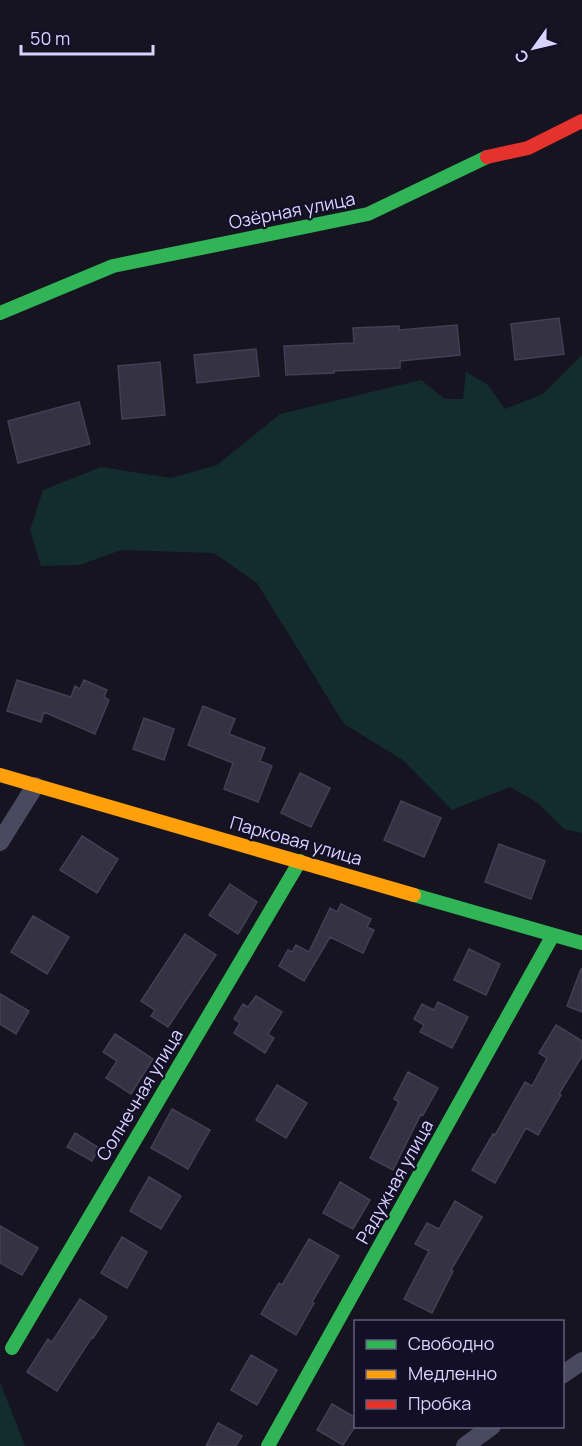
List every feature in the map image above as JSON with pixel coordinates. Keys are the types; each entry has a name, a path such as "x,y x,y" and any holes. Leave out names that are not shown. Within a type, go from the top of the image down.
{"street":[{"name":"Озёрная улица","path":"0,313 113,266 368,214 485,158 528,148 582,121"},
{"name":"Парковая улица","path":"0,775 582,944"},
{"path":"0,842 35,786"},
{"name":"Солнечная улица","path":"12,1348 300,861"},
{"name":"Радужная улица","path":"268,1446 553,934"},
{"path":"564,1374 582,1361"},
{"path":"465,1446 487,1436"}],"green space":[{"path":"582,355 582,833 564,829 538,803 510,787 452,810 403,760 344,724 257,583 214,553 121,550 80,565 41,566 30,530 43,490 101,467 171,478 217,465 280,414 421,380 445,399 463,399 466,372 487,384 505,409 543,394"},
{"path":"0,1382 25,1446 0,1446"}],"building":[{"path":"559,318 564,354 515,360 511,324"},
{"path":"457,325 460,355 400,361 400,368 286,375 284,346 354,343 353,328 399,326 399,330"},
{"path":"256,349 259,376 197,383 194,355"},
{"path":"160,362 165,415 122,419 118,366"},
{"path":"79,402 90,444 18,463 8,421"},
{"path":"17,680 71,697 75,686 80,689 84,680 107,690 104,697 109,700 95,734 44,712 41,722 7,711"},
{"path":"203,706 235,719 229,734 265,748 260,761 272,766 258,802 224,789 233,763 188,745"},
{"path":"144,718 174,729 164,760 133,749"},
{"path":"300,773 330,788 311,827 281,813"},
{"path":"401,801 441,818 424,857 384,840"},
{"path":"82,836 118,859 97,893 60,870"},
{"path":"499,844 545,861 531,899 485,882"},
{"path":"230,884 257,902 238,934 209,915"},
{"path":"341,904 371,919 367,927 374,930 363,953 330,937 304,981 279,966 288,950 292,952 296,945 309,952 330,908 337,912"},
{"path":"33,916 69,937 47,974 11,952"},
{"path":"185,934 216,955 168,1027 151,1016 155,1010 141,1001"},
{"path":"469,949 500,964 486,995 454,980"},
{"path":"582,969 582,1012 567,1006"},
{"path":"0,994 29,1011 16,1034 0,1024"},
{"path":"256,996 282,1012 268,1034 274,1038 265,1053 234,1033 240,1023 234,1019 243,1004 248,1007"},
{"path":"438,1002 468,1017 452,1048 420,1032 424,1025 414,1019 422,1004 434,1010"},
{"path":"556,1025 582,1041 582,1056 538,1135 526,1128 495,1183 472,1170 525,1082 532,1086 547,1058 539,1053"},
{"path":"115,1034 153,1059 131,1094 106,1078 117,1061 103,1052"},
{"path":"408,1072 438,1088 423,1115 421,1114 393,1170 370,1158 399,1102 394,1099"},
{"path":"277,1085 307,1103 286,1138 256,1120"},
{"path":"172,1109 210,1130 188,1169 151,1148"},
{"path":"75,1133 99,1148 92,1161 67,1147"},
{"path":"149,1177 181,1196 161,1229 130,1211"},
{"path":"340,1182 370,1200 353,1229 323,1213"},
{"path":"455,1201 482,1217 451,1270 453,1271 432,1313 404,1299 429,1251 415,1244 427,1223 439,1229"},
{"path":"0,1226 38,1248 22,1275 0,1263"},
{"path":"122,1237 147,1252 127,1288 101,1273"},
{"path":"309,1239 339,1256 296,1335 261,1314 279,1283 282,1285"},
{"path":"80,1299 107,1317 57,1391 27,1372 48,1339 52,1342"},
{"path":"251,1355 277,1370 257,1405 231,1390"},
{"path":"332,1404 354,1417 354,1428 343,1445 317,1430"},
{"path":"218,1423 242,1436 236,1446 206,1446"}],"traffic: fast":[{"path":"0,313 113,266 368,214 487,157"},
{"path":"12,1348 300,861"},
{"path":"414,895 582,943"},
{"path":"268,1446 553,935"}],"traffic: slow":[{"path":"0,775 414,895"}],"traffic: jam":[{"path":"487,157 528,148 582,121"}]}
